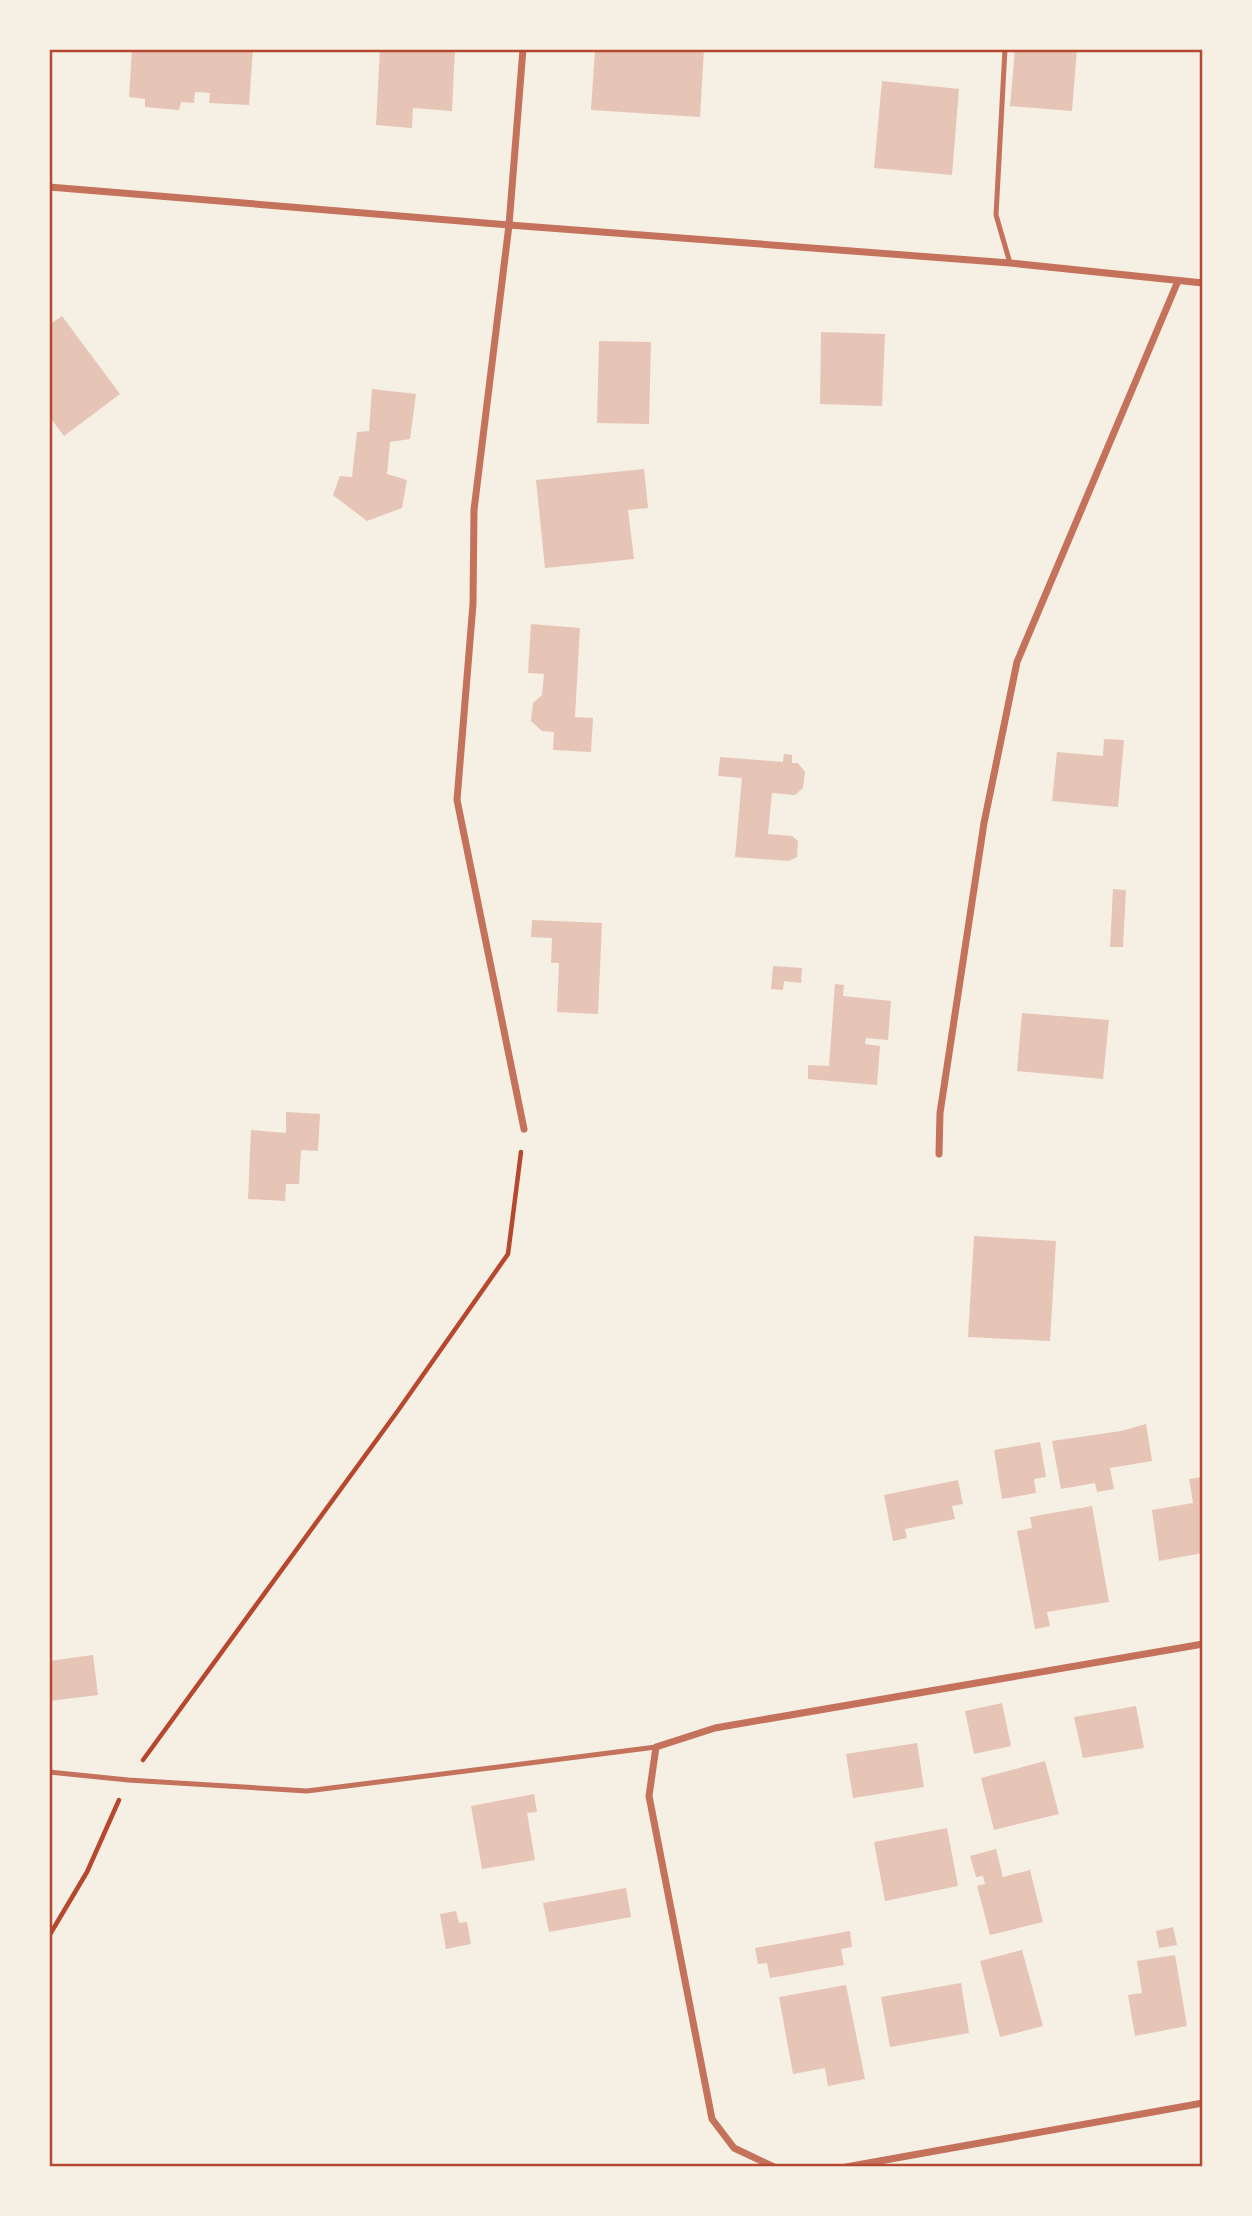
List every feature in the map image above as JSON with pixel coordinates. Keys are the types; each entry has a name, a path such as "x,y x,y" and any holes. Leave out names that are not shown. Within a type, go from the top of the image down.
{"street":[{"path":"523,49 509,225 474,510 472,604 457,800 524,1129"},
{"path":"49,187 1010,263 1203,283"},
{"path":"939,1154 940,1113 984,822 1017,662 1178,281"},
{"path":"774,2167 734,2148 712,2119 649,1796 656,1747 715,1728 1203,1644"},
{"path":"846,2167 1203,2103"}],"lane":[{"path":"1005,49 996,215 1010,263"},
{"path":"49,1772 128,1780 307,1791 656,1747"}],"path":[{"path":"49,1936 87,1872 128,1780 508,1254 524,1129"}],"building":[{"path":"132,49 253,49 249,105 209,103 210,93 195,92 194,103 181,102 179,110 145,107 145,99 129,97"},
{"path":"380,49 455,49 452,111 413,108 412,128 376,125"},
{"path":"595,49 704,49 700,117 591,110"},
{"path":"1015,49 1077,49 1072,111 1010,106"},
{"path":"882,81 959,89 952,175 874,168"},
{"path":"62,316 120,394 64,436 49,416 49,325"},
{"path":"821,332 885,334 882,406 820,404"},
{"path":"599,341 651,342 649,424 597,423"},
{"path":"372,389 416,394 410,439 390,442 387,474 407,480 402,508 367,521 333,495 340,476 352,477 357,432 369,431"},
{"path":"644,469 648,508 628,510 634,559 545,568 536,480"},
{"path":"531,624 580,628 575,717 593,718 591,752 553,750 554,732 542,731 531,721 533,703 542,695 544,674 528,673"},
{"path":"1104,739 1124,740 1118,807 1052,801 1057,752 1103,756"},
{"path":"784,754 792,755 792,763 798,763 805,772 803,788 795,795 772,793 768,834 792,836 798,841 797,857 789,861 735,857 742,778 718,776 720,757 783,762"},
{"path":"1113,889 1126,890 1123,947 1110,947"},
{"path":"532,920 602,923 598,1014 557,1012 559,963 551,963 552,938 531,937"},
{"path":"773,966 802,968 801,983 784,981 783,990 771,989"},
{"path":"835,984 844,985 843,996 891,1001 888,1040 866,1038 865,1044 880,1046 877,1085 808,1079 808,1065 829,1066"},
{"path":"1022,1013 1109,1020 1103,1079 1017,1071"},
{"path":"286,1112 320,1114 318,1151 301,1150 299,1184 286,1184 285,1201 248,1199 251,1130 286,1133"},
{"path":"974,1236 1056,1241 1050,1341 968,1337"},
{"path":"1146,1424 1152,1461 1110,1468 1114,1489 1097,1492 1095,1483 1061,1489 1052,1441 1121,1431"},
{"path":"1040,1442 1046,1477 1034,1479 1036,1493 1002,1499 994,1450"},
{"path":"1203,1477 1203,1553 1159,1561 1152,1510 1193,1503 1189,1479"},
{"path":"958,1480 963,1504 952,1506 955,1519 905,1529 907,1538 893,1541 884,1495"},
{"path":"1092,1506 1109,1602 1047,1612 1050,1626 1035,1629 1017,1531 1032,1528 1030,1517"},
{"path":"93,1655 98,1695 49,1701 49,1661"},
{"path":"1002,1703 1011,1746 974,1754 965,1711"},
{"path":"1136,1706 1144,1748 1083,1758 1074,1717"},
{"path":"917,1743 924,1787 853,1798 846,1754"},
{"path":"1045,1761 1059,1814 994,1830 981,1778"},
{"path":"534,1794 537,1812 527,1813 535,1860 482,1869 471,1806"},
{"path":"947,1828 958,1886 885,1901 874,1842"},
{"path":"996,1849 1003,1877 1030,1870 1043,1922 990,1935 977,1886 985,1884 983,1876 976,1877 970,1856"},
{"path":"626,1888 631,1917 549,1932 543,1903"},
{"path":"456,1911 459,1923 467,1922 471,1944 446,1949 440,1914"},
{"path":"1173,1927 1177,1945 1159,1948 1156,1931"},
{"path":"850,1931 852,1947 841,1949 844,1965 770,1978 767,1963 758,1964 755,1948"},
{"path":"1022,1950 1043,2026 1000,2037 980,1961"},
{"path":"1175,1955 1187,2026 1135,2036 1128,1995 1142,1993 1137,1961"},
{"path":"961,1983 969,2033 890,2047 881,1997"},
{"path":"846,1985 865,2079 828,2086 825,2068 793,2074 779,1997"}]}
